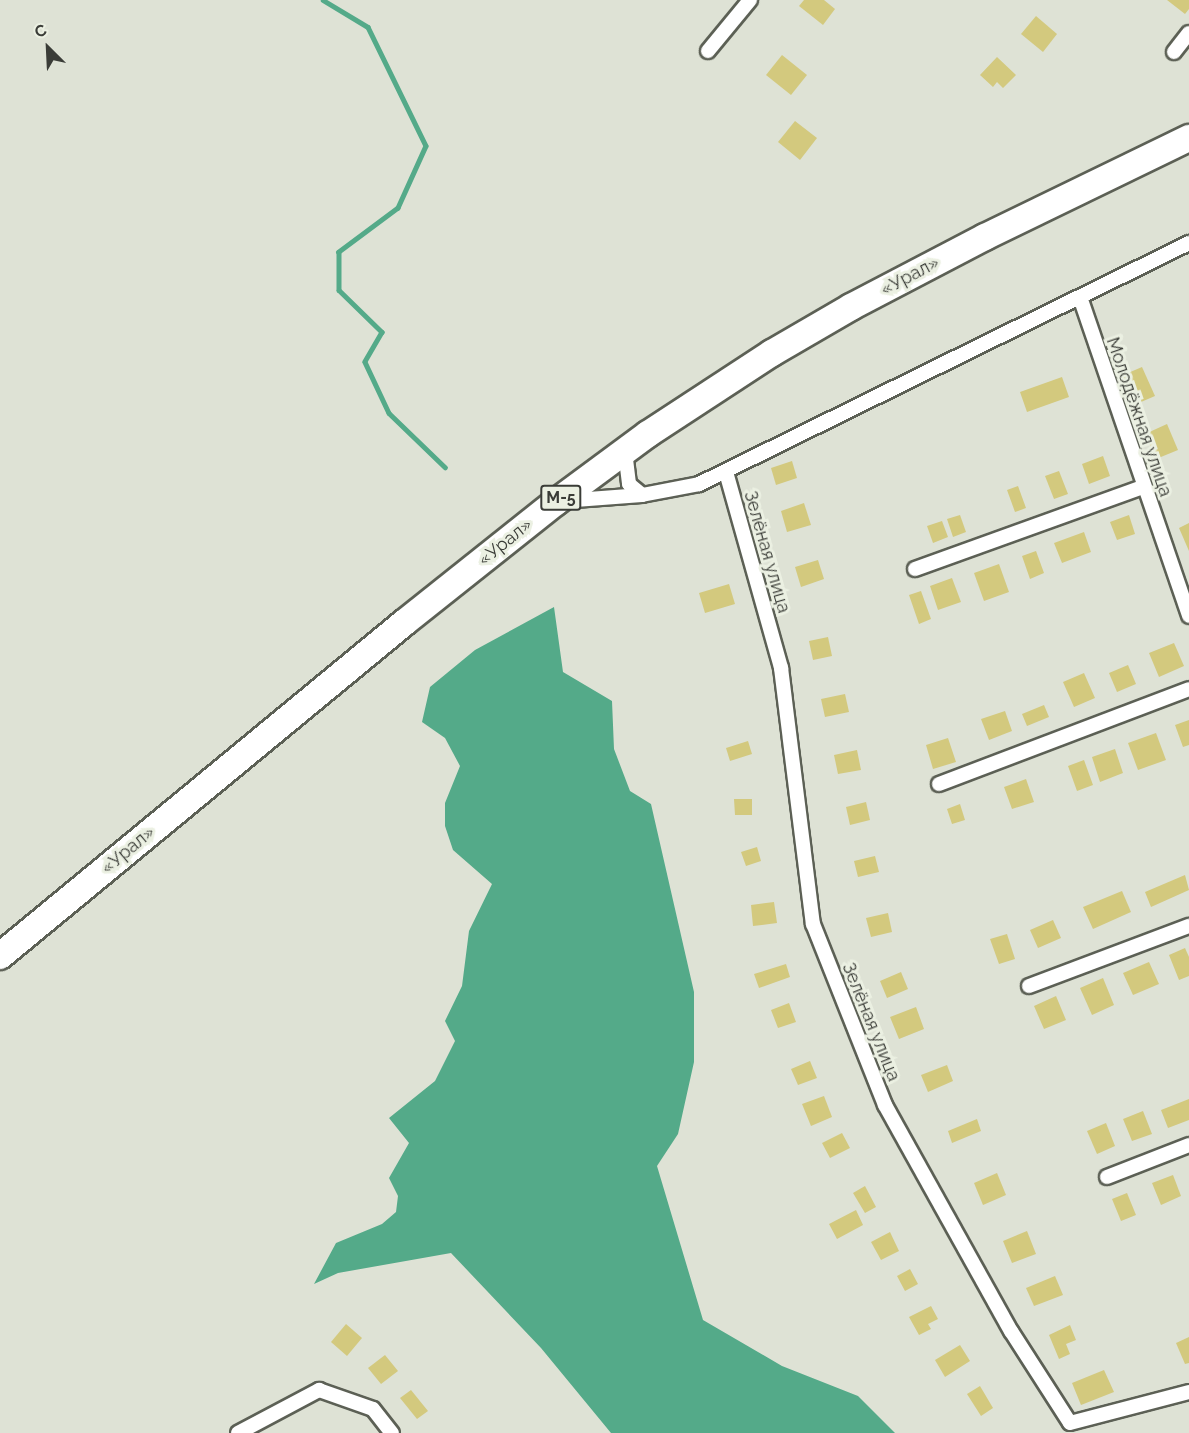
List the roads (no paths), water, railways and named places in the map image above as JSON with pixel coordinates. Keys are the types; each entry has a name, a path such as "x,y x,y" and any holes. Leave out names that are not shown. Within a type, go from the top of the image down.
{"highway":[{"name":"«Урал»","path":"0,956 273,729 556,502 701,398 851,307 985,237 1189,138"}],"street":[{"path":"708,51 750,0"},
{"path":"1174,52 1189,33"},
{"path":"556,502 642,495 699,484 726,472 764,450 1189,243"},
{"name":"Молодёжная улица","path":"1080,297 1143,487 1189,616"},
{"path":"625,451 629,484 642,495"},
{"name":"Зелёная улица","path":"726,472 781,668 813,924 885,1105 1011,1331 1070,1423 1189,1392"},
{"path":"915,569 1143,487"},
{"path":"939,784 1189,689"},
{"path":"1029,986 1189,926"},
{"path":"1107,1177 1189,1145"},
{"path":"238,1433 319,1390 373,1410 392,1433"}],"waterway":[{"path":"323,0 368,27 426,146 398,208 339,252 339,290 382,332 365,362 389,413 445,467"}]}
